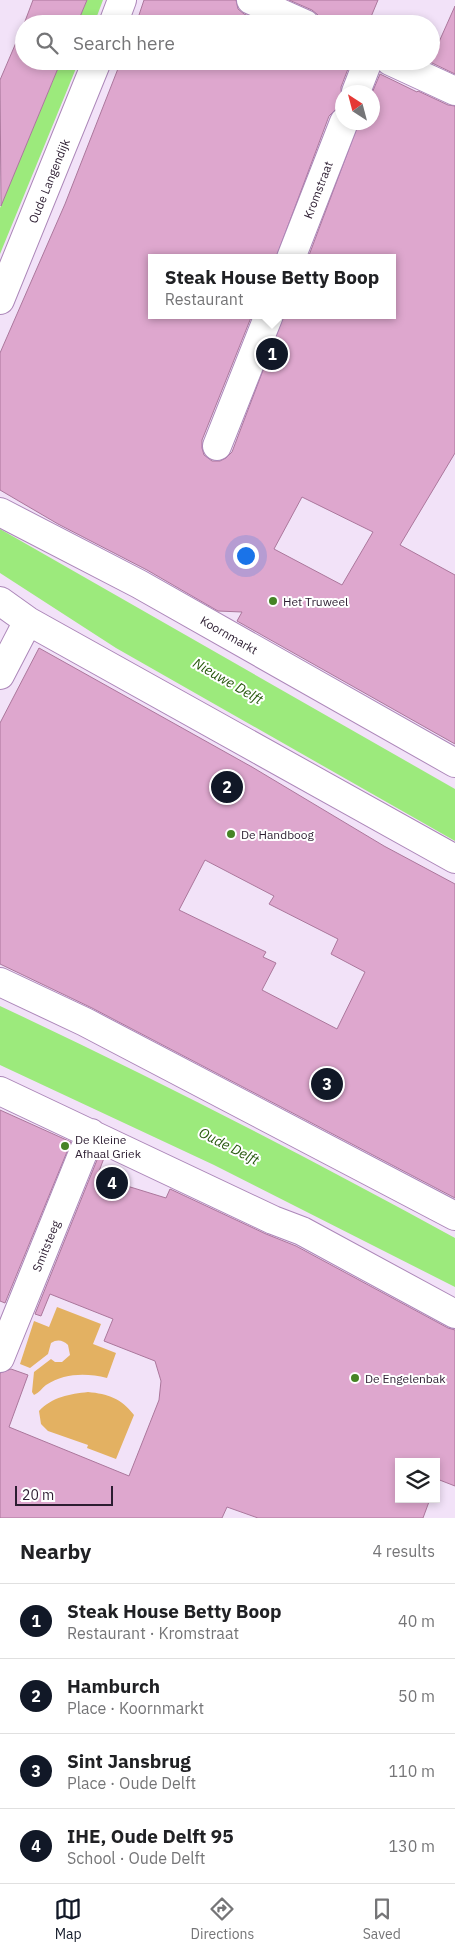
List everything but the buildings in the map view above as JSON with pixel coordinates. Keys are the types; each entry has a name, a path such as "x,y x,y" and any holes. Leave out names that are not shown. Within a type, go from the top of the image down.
{"street":[{"path":"116,15 122,0"},
{"path":"250,0 284,15"},
{"name":"Oude Langendijk","path":"0,300 93,70"},
{"path":"359,85 365,70"},
{"path":"410,70 455,91"},
{"name":"Kromstraat","path":"293,254 341,130"},
{"path":"218,446 267,319"},
{"name":"Koornmarkt","path":"0,512 139,584 455,763"},
{"path":"0,601 28,621 455,859"},
{"path":"0,675 28,621"},
{"path":"0,982 85,1022 455,1216"},
{"path":"0,1091 273,1220 302,1231 455,1314"},
{"name":"Smitsteeg","path":"0,1358 92,1133"}],"shaded area":[{"path":"57,1307 101,1324 93,1344 116,1353 107,1378 91,1375 68,1376 53,1381 34,1395 32,1392 34,1372 51,1359 55,1362 62,1362 70,1355 68,1345 62,1341 55,1341 51,1343 48,1354 30,1368 20,1364 34,1321 49,1327"},
{"path":"88,1392 114,1398 134,1415 116,1459 87,1448 88,1445 48,1431 41,1424 39,1411 44,1406 55,1399"}],"water":[{"path":"87,0 103,0 97,15 81,15"},
{"path":"57,70 75,70 0,254 0,208"},
{"name":"Nieuwe Delft","path":"0,529 455,789 455,841 116,648 0,573"},
{"name":"Oude Delft","path":"0,1006 229,1118 455,1238 455,1287 214,1165 0,1065"}],"place":[{"name":"Steak House Betty Boop","path":"272,354"},
{"name":"Het Truweel","path":"273,601"},
{"name":"Hamburch","path":"227,787"},
{"name":"De Handboog","path":"231,834"},
{"name":"Sint Jansbrug","path":"327,1084"},
{"name":"De Kleine Afhaal Griek","path":"65,1146"},
{"name":"IHE, Oude Delft 95","path":"112,1183"},
{"name":"De Engelenbak","path":"355,1378"}]}
